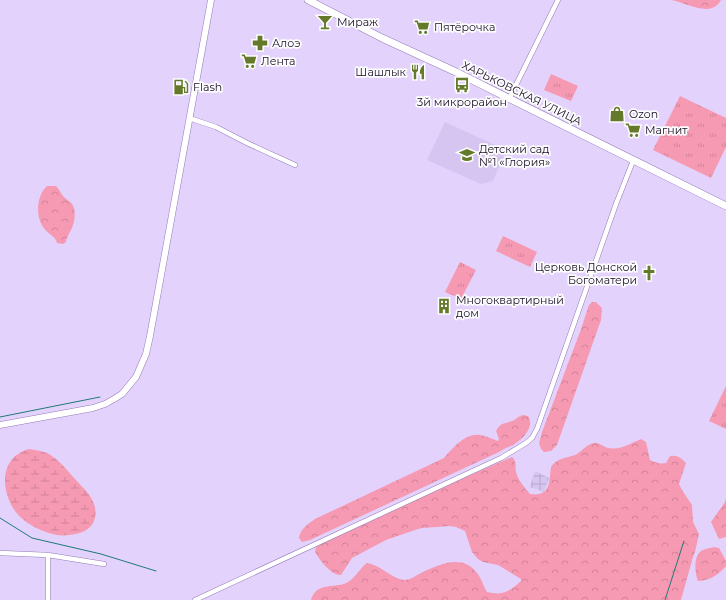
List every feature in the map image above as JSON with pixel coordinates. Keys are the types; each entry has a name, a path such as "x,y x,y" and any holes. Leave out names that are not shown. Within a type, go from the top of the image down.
{"highway":[{"name":"ХАРЬКОВСКАЯ УЛИЦА","path":"308,0 382,38 456,72 509,100 726,206"}],"main road":[{"path":"0,425 105,404 122,394 136,377 146,354 211,0"}],"street":[{"path":"509,100 558,0"},
{"path":"189,118 216,127 295,165"},
{"path":"195,600 502,458 529,441 535,432 548,399 613,211 633,161"},
{"path":"0,553 48,556 104,564"},
{"path":"48,556 48,600"}],"shaded area":[{"name":"Детский сад №1 «Глория»","path":"445,122 506,150 493,181 481,184 427,160"},
{"path":"535,471 549,478 544,492 530,487"}],"green space":[{"path":"671,0 721,0 717,6 705,9"},
{"path":"551,74 578,86 571,101 544,90"},
{"path":"680,96 726,118 726,147 711,178 653,150"},
{"path":"47,186 56,186 64,197 71,203 75,211 73,225 66,242 63,244 57,243 55,238 40,222 38,205 41,195"},
{"path":"503,236 537,252 530,267 496,251"},
{"path":"460,262 476,270 461,299 445,292"},
{"path":"592,302 596,302 602,308 601,320 557,445 551,451 544,452 539,443 542,432 589,305"},
{"path":"726,386 726,429 709,421"},
{"path":"523,415 528,416 530,420 528,431 519,441 514,444 310,540 302,542 299,538 303,529 315,519 444,458 460,442 469,436 480,435 498,441 499,439 496,431 499,426"},
{"path":"641,439 646,442 650,460 658,463 666,463 670,456 677,456 686,463 679,484 692,505 693,522 699,534 681,600 311,600 317,590 327,586 348,582 367,563 377,566 394,577 406,580 442,564 450,562 464,563 477,573 487,592 506,592 513,588 521,581 521,579 498,565 483,562 478,559 472,552 465,531 456,527 422,528 386,540 352,558 341,575 337,575 330,570 322,562 315,551 316,547 319,545 456,481 512,457 515,462 517,475 522,484 530,494 537,494 542,493 548,487 551,467 559,460 575,455 591,444 596,443 608,448 617,448"},
{"path":"29,449 49,454 63,466 88,493 94,503 95,515 94,521 87,530 73,535 62,535 47,532 32,526 15,511 10,502 5,484 8,466 12,459 19,453"},
{"path":"726,498 726,537 719,539 711,522 725,502"},
{"path":"714,547 719,548 726,561 726,566 720,572 707,580 698,581 696,574 696,561 698,554 705,549"}],"waterway":[{"path":"0,417 100,397"},
{"path":"0,518 32,538 101,554 156,571"},
{"path":"665,600 684,541"}],"place":[{"name":"Мираж","path":"325,22"},
{"name":"Пятёрочка","path":"422,27"},
{"name":"Алоэ","path":"260,43"},
{"name":"Лента","path":"249,61"},
{"name":"Шашлык","path":"418,72"},
{"name":"3й микрорайон","path":"462,85"},
{"name":"Flash","path":"181,87"},
{"name":"Ozon","path":"617,114"},
{"name":"Магнит","path":"633,130"},
{"name":"Детский сад №1 «Глория»","path":"467,155"},
{"name":"Церковь Донской Богоматери","path":"649,273"},
{"name":"Многоквартирный дом","path":"444,306"}]}
